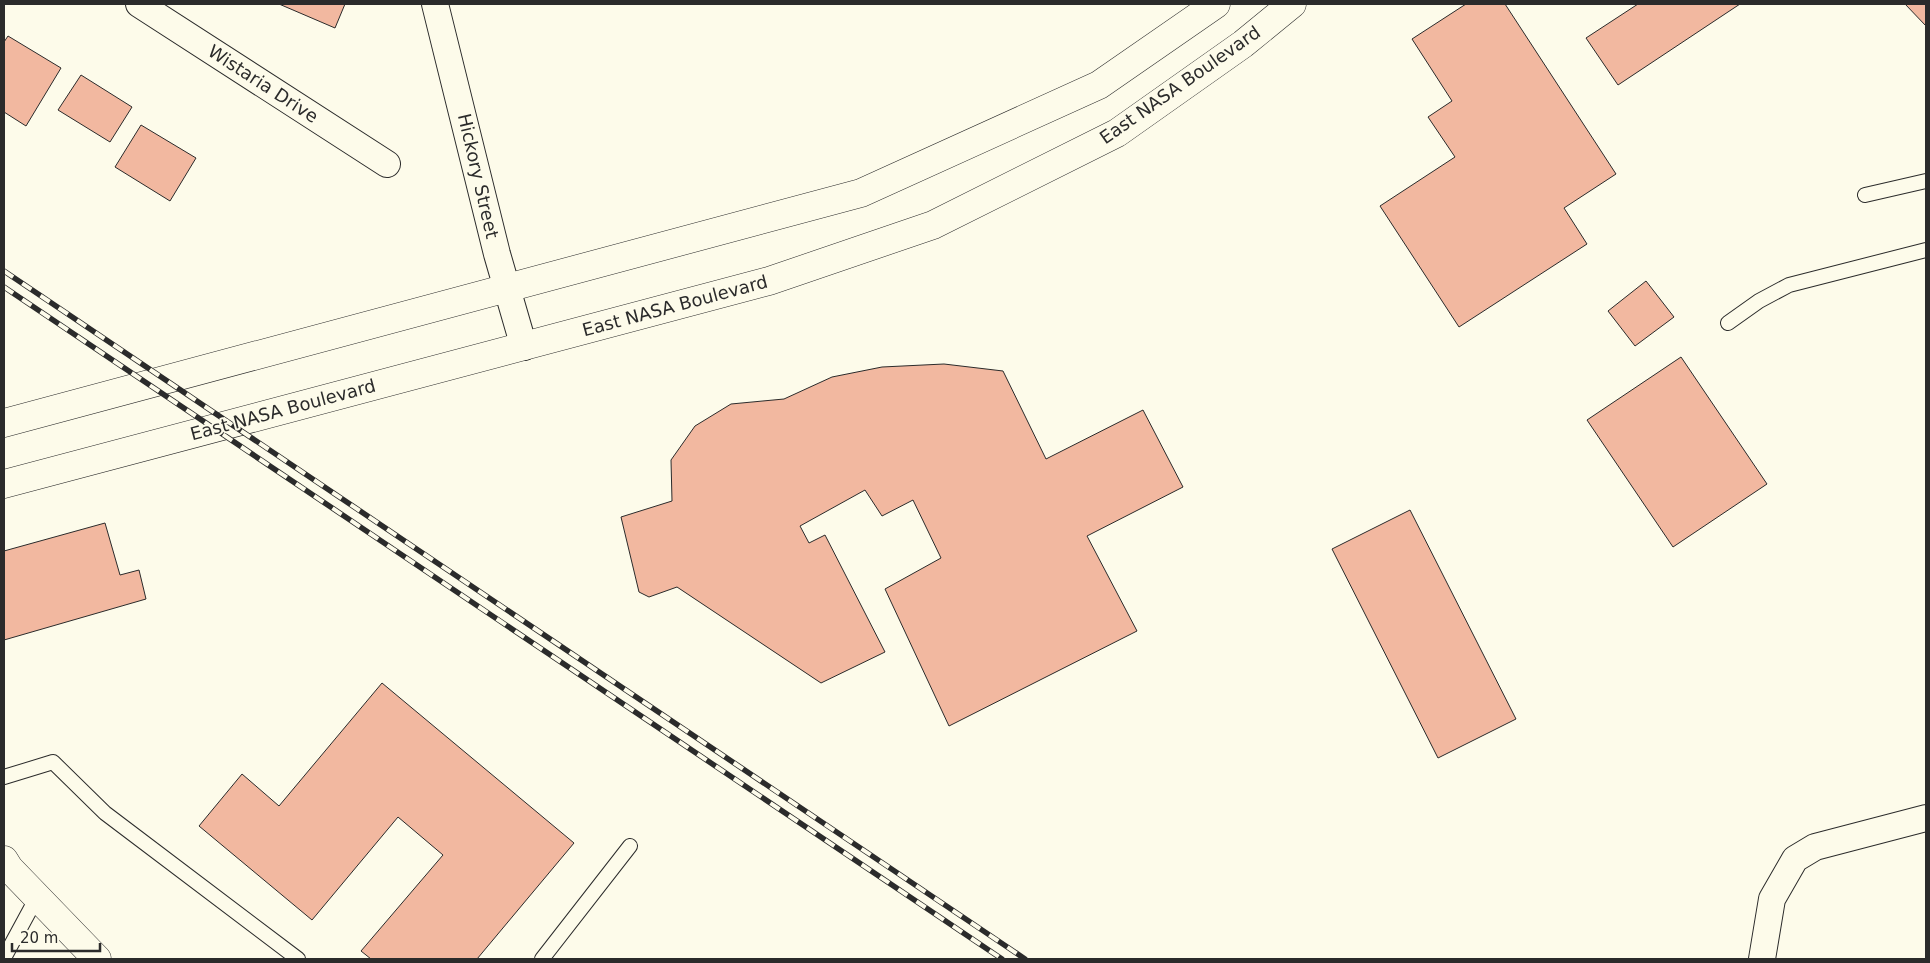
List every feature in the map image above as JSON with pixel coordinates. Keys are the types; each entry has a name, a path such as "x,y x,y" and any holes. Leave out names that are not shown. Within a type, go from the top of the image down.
{"main road":[{"path":"4,423 150,386 861,193 1100,86 1216,4"},
{"name":"East NASA Boulevard","path":"4,484 769,281 933,225 1118,133 1243,44 1292,4"},
{"path":"4,860 97,959"}],"street":[{"name":"Wistaria Drive","path":"139,4 387,164"},
{"name":"Hickory Street","path":"435,4 506,288 524,347"},
{"path":"1762,959 1772,899 1795,859 1815,847 1926,818"}],"lane":[{"path":"1865,195 1926,180"},
{"path":"1728,323 1760,300 1789,285 1926,250"},
{"path":"4,777 53,762 106,814 298,959"},
{"path":"542,959 630,846"},
{"path":"4,958 37,897"}],"building":[{"path":"279,4 345,4 335,28"},
{"path":"1466,4 1505,4 1616,174 1564,208 1587,244 1459,327 1380,206 1455,157 1428,117 1452,101 1412,39"},
{"path":"1638,4 1740,4 1618,85 1586,38"},
{"path":"1905,4 1926,4 1926,26"},
{"path":"8,36 61,68 26,126 4,112 4,42"},
{"path":"81,75 132,107 110,142 58,110"},
{"path":"141,125 196,158 170,201 115,167"},
{"path":"1646,281 1674,317 1635,346 1608,311"},
{"path":"1681,357 1767,484 1673,547 1587,420"},
{"path":"944,364 1003,371 1046,459 1143,410 1183,487 1087,536 1137,631 949,726 885,589 941,558 913,500 882,516 865,490 800,526 809,543 825,535 885,652 821,683 677,587 649,597 639,592 621,517 672,501 671,460 695,426 731,404 784,399 832,377 882,367"},
{"path":"1410,510 1516,719 1438,758 1332,549"},
{"path":"105,523 120,575 139,570 146,599 4,640 4,551"},
{"path":"382,683 574,843 477,959 371,959 361,951 443,855 398,817 312,920 199,826 242,774 279,806"}],"railway":[{"path":"4,271 1025,959"},
{"path":"4,287 1002,959"}]}
